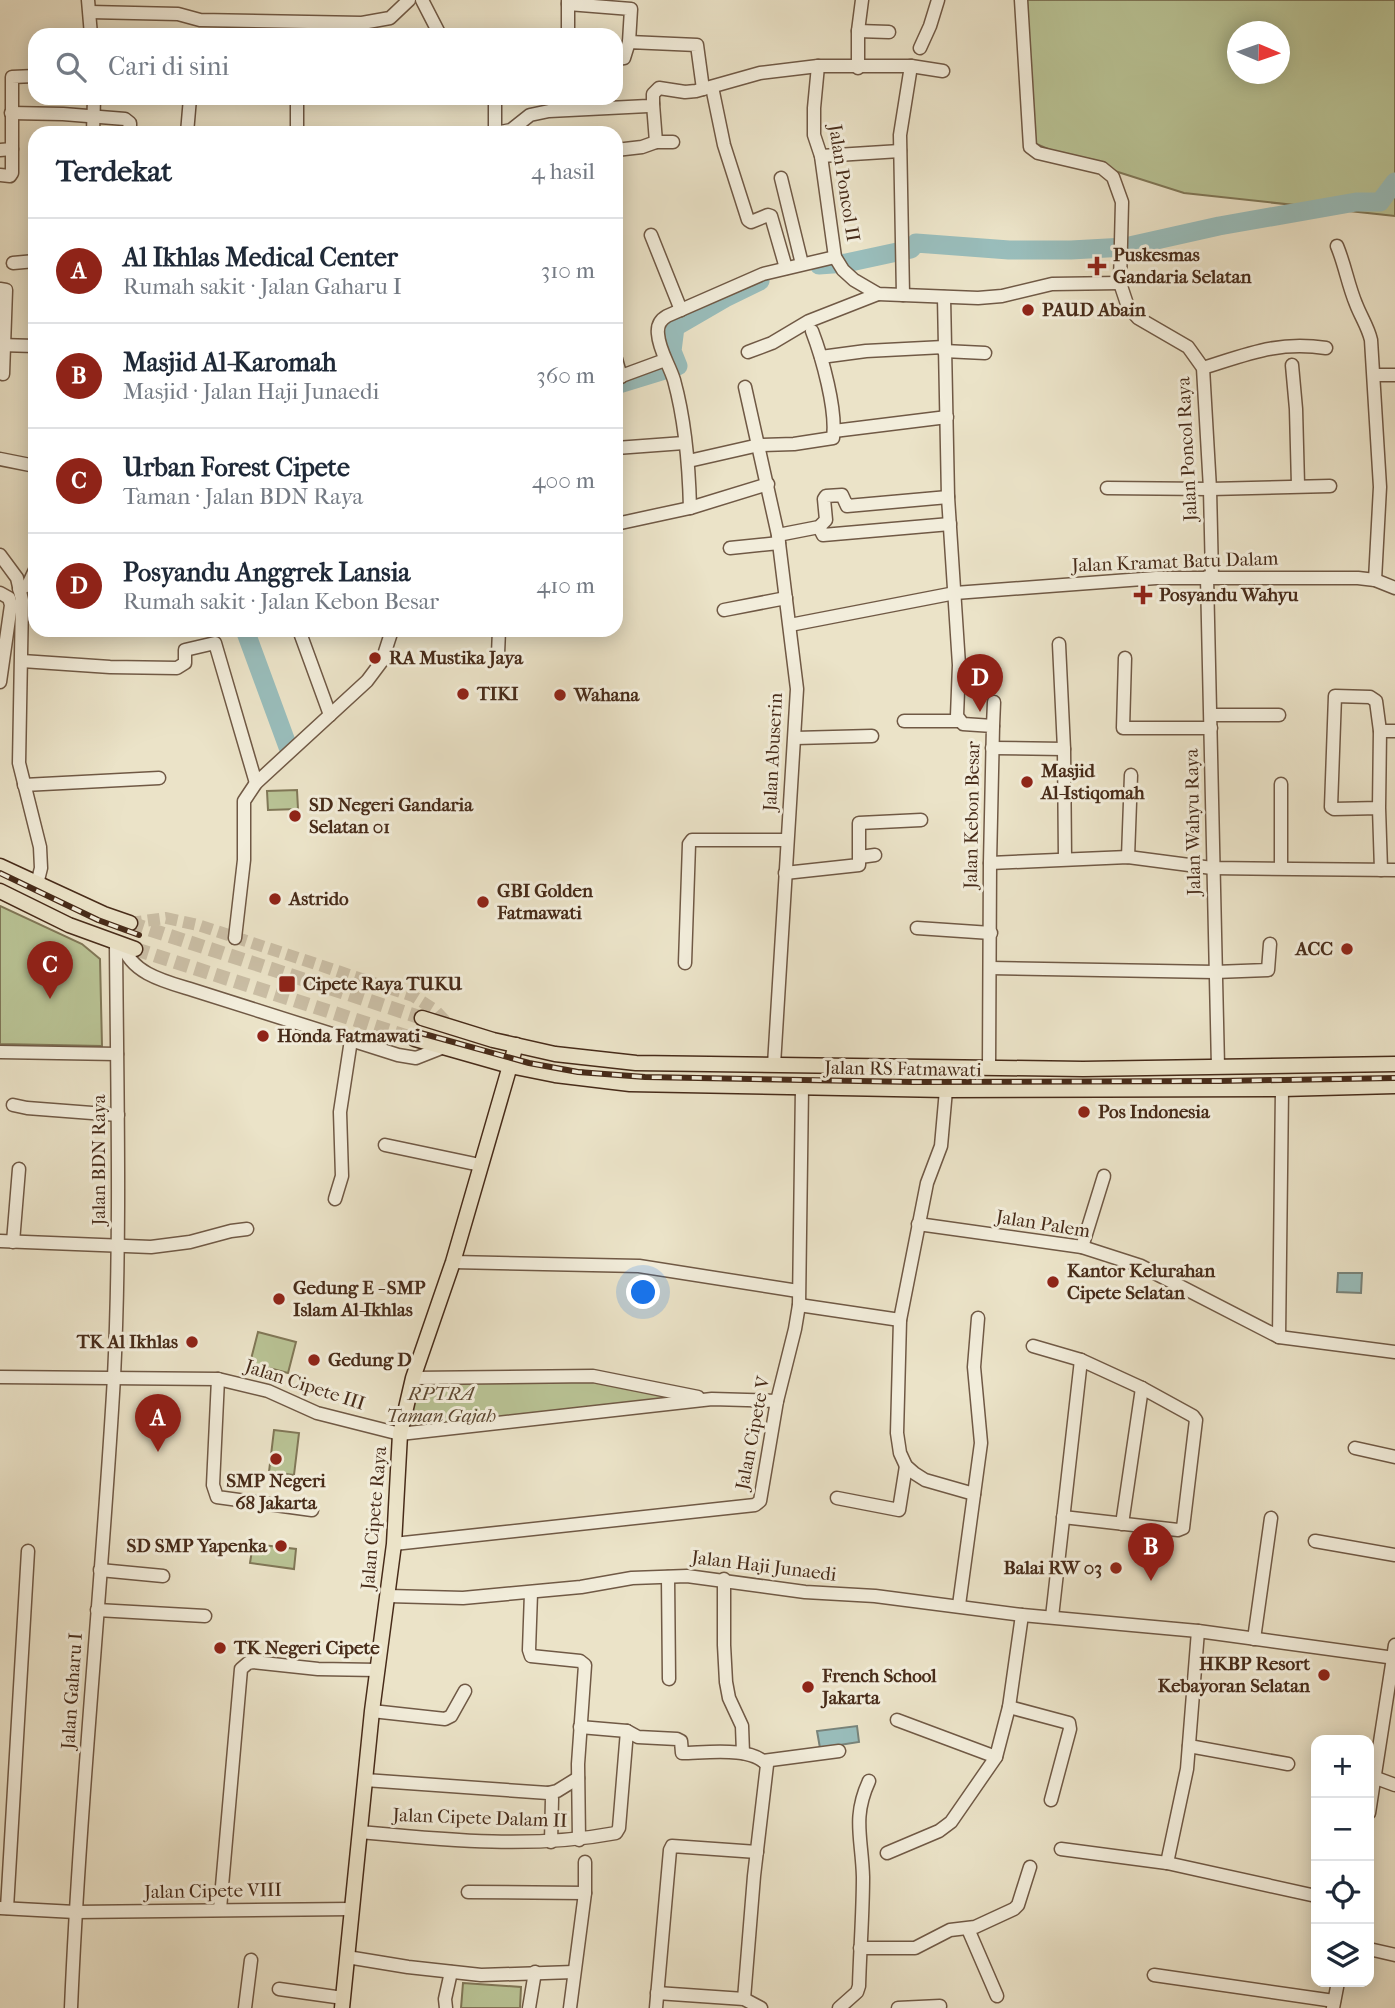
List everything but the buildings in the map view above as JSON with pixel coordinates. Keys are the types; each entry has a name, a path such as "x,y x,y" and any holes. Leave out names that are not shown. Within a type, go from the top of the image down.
{"main road":[{"path":"0,866 104,914 130,923"},
{"path":"0,891 69,925 124,945"},
{"name":"Jalan RS Fatmawati","path":"422,1018 555,1054 616,1061 989,1068 1395,1065"},
{"name":"Jalan RS Fatmawati","path":"415,1039 510,1066 555,1075 630,1084 946,1090 1395,1086"},
{"name":"Jalan Cipete Raya","path":"342,2003 372,1711 394,1544 400,1434 412,1378 453,1262 516,1045"},
{"path":"1081,1089 1085,1086 1090,1068"},
{"path":"1090,1068 1098,1089"}],"street":[{"path":"178,14 179,0"},
{"path":"91,28 89,6 178,14 200,20 300,28 386,19 409,0"},
{"path":"422,0 436,28"},
{"path":"858,68 858,31 862,0"},
{"path":"920,48 938,0"},
{"name":"Jalan Poncol Raya","path":"1021,0 1028,143 1038,153 1109,172 1117,184 1122,202 1121,283 1128,307 1133,315 1188,346 1203,368 1210,489 1210,577"},
{"path":"568,28 568,2 631,9 629,42 623,58"},
{"path":"858,31 888,32"},
{"path":"629,42 699,46 708,88 748,220 751,222 771,216 786,268"},
{"path":"656,142 653,94 659,88 685,92 760,73 818,66 911,66 943,71"},
{"name":"Jalan Poncol II","path":"818,66 814,135 821,156 837,261 854,280 878,294"},
{"path":"904,295 900,135 911,66"},
{"path":"0,175 10,176 12,173 6,150 12,77 28,76"},
{"path":"623,104 653,104"},
{"path":"93,126 94,105"},
{"path":"188,126 189,105"},
{"path":"297,126 298,105"},
{"path":"495,105 495,126"},
{"path":"516,126 530,115 561,105"},
{"path":"7,115 51,113 128,120 129,126"},
{"path":"623,149 656,142 673,142"},
{"path":"821,156 900,151"},
{"path":"782,178 802,264"},
{"path":"650,235 681,310"},
{"path":"1337,246 1356,305 1368,328 1374,375 1380,487 1375,580"},
{"path":"13,262 28,261"},
{"path":"690,508 681,416 660,346 658,328 663,318 763,274 802,264 837,261"},
{"path":"748,352 772,343 809,321 878,294 994,297 1052,284 1121,283"},
{"path":"0,289 6,290 3,374"},
{"name":"Jalan Kebon Besar","path":"944,297 948,497 959,665 957,716 963,724 993,726 989,1068"},
{"path":"693,460 759,445 831,439 834,431 821,357 812,331"},
{"path":"3,345 28,346"},
{"path":"1203,368 1266,348 1301,345 1326,348"},
{"path":"821,357 866,351 944,349 985,353"},
{"path":"623,376 667,364"},
{"path":"1292,365 1298,485"},
{"path":"1374,375 1395,375"},
{"name":"Jalan Abuserin","path":"745,387 779,539 797,689 774,1065"},
{"path":"834,431 947,417"},
{"path":"623,447 684,443"},
{"path":"0,459 28,465"},
{"path":"623,522 690,508 768,484"},
{"path":"1108,488 1331,486"},
{"path":"730,548 779,539 819,527 826,520 826,496 842,495 846,506 948,497"},
{"path":"819,527 823,535 950,524"},
{"path":"0,555 10,565 19,589 23,616 19,764 40,847 41,867 37,884"},
{"name":"Jalan Wahyu Raya","path":"1210,577 1218,1067"},
{"name":"Jalan Kramat Batu Dalam","path":"790,625 954,593 1120,580 1349,577 1375,580 1395,588"},
{"path":"19,589 28,585"},
{"path":"0,593 9,598 11,606 0,682"},
{"path":"724,610 786,598"},
{"path":"22,661 177,668 185,663 185,650 211,637"},
{"path":"213,637 257,783"},
{"path":"302,637 330,715"},
{"path":"235,938 244,860 244,801 257,783 376,670 387,650 390,637"},
{"path":"498,654 499,637"},
{"path":"1059,644 1065,858"},
{"path":"1125,658 1123,728 1279,715"},
{"path":"1378,807 1331,807 1335,696 1375,699 1380,731 1378,807 1381,870"},
{"path":"993,726 994,702"},
{"path":"904,721 959,721"},
{"path":"1380,731 1395,731"},
{"path":"794,738 872,736"},
{"path":"992,748 1064,749"},
{"path":"1128,857 1131,775"},
{"path":"24,785 159,778"},
{"path":"1280,784 1281,868"},
{"path":"785,873 859,864 859,824 921,820"},
{"path":"685,963 689,844 692,840 787,840"},
{"path":"860,857 875,855"},
{"path":"990,863 1128,857 1213,868 1395,870"},
{"path":"916,928 991,933"},
{"path":"990,968 1215,972 1268,970 1270,944"},
{"path":"124,945 130,960 137,967 169,982 398,1055 416,1058 444,1048"},
{"name":"Jalan BDN Raya","path":"114,1377 119,1245 117,1054 124,945"},
{"path":"335,1199 342,1176 340,1112 351,1040"},
{"path":"0,1052 117,1054"},
{"name":"Jalan Cipete V","path":"394,1544 755,1505 763,1496 777,1401 799,1306 802,1087"},
{"path":"1279,1338 1282,1088"},
{"path":"946,1090 941,1146 929,1176 900,1320 897,1433 900,1453 906,1466 925,1480 974,1494"},
{"path":"13,1105 118,1115"},
{"path":"385,1145 480,1165"},
{"path":"19,1169 7,1241 151,1247 190,1242 247,1229"},
{"path":"1082,1247 1104,1176"},
{"name":"Jalan Palem","path":"918,1224 1082,1247 1141,1266 1279,1338 1395,1352"},
{"path":"453,1262 639,1266 798,1290"},
{"path":"799,1306 900,1320"},
{"path":"959,1605 981,1443 974,1367 978,1318"},
{"path":"1032,1346 1081,1360 1142,1388 1196,1420 1184,1526 1178,1530 1063,1517"},
{"path":"1052,1617 1081,1360"},
{"path":"412,1378 593,1376 712,1399"},
{"name":"Jalan Cipete III","path":"0,1377 218,1379 268,1391 317,1413 400,1434"},
{"name":"Jalan Gaharu I","path":"71,2008 75,1912 114,1377"},
{"path":"218,1379 214,1485 217,1497 312,1510"},
{"path":"1122,1524 1142,1388"},
{"path":"400,1434 712,1399 777,1401"},
{"path":"1355,1448 1395,1457"},
{"path":"837,1498 900,1510 906,1466"},
{"path":"1254,1639 1271,1518"},
{"path":"1314,1541 1395,1555"},
{"path":"3,1908 28,1551"},
{"path":"100,1570 163,1576"},
{"path":"668,1577 669,1679"},
{"name":"Jalan Haji Junaedi","path":"388,1596 463,1598 531,1593 632,1578 724,1579 805,1592 875,1596 1022,1615 1198,1631 1394,1654"},
{"path":"724,1579 726,1682 742,1726 743,1753"},
{"name":"Jalan Cipete Dalam II","path":"360,1832 427,1838 551,1842 579,1840 578,1778 585,1665 580,1661 531,1656 531,1593"},
{"path":"97,1610 205,1616"},
{"path":"887,1853 939,1831 951,1822 996,1757 1009,1707 1022,1615"},
{"path":"1167,1863 1187,1769 1198,1631"},
{"path":"1372,1798 1394,1654"},
{"path":"220,1909 241,1669 253,1662 318,1669 378,1670"},
{"path":"372,1711 444,1719 451,1716 465,1691"},
{"path":"1009,1707 1069,1723 1070,1728 1051,1800"},
{"path":"897,1720 996,1757"},
{"path":"580,1727 627,1731 638,1737 679,1740 682,1753 743,1753 765,1763 839,1751"},
{"path":"579,1840 618,1831 627,1731"},
{"path":"1189,1746 1288,1765"},
{"path":"744,1999 765,1763"},
{"path":"365,1780 548,1793 557,1791 578,1778"},
{"path":"1376,1778 1395,1785"},
{"path":"839,2008 859,1986 863,1875 858,1819 869,1781"},
{"path":"548,1793 552,1799 551,1842"},
{"path":"656,2008 670,1850 677,1844 757,1852"},
{"path":"1061,1849 1167,1863 1311,1895"},
{"path":"570,2008 585,1893 585,1862"},
{"path":"860,1948 915,1948 950,1930 968,1929 1014,1909 1018,1905 1030,1867"},
{"path":"468,1892 585,1893"},
{"name":"Jalan Cipete VIII","path":"3,1908 75,1912 352,1909"},
{"path":"968,1929 997,1996"},
{"path":"1374,1950 1395,1955"},
{"path":"347,1957 481,1975 574,1972"},
{"path":"245,2008 251,1960"},
{"path":"446,2008 445,1999 452,1972"},
{"path":"529,2008 535,1972"},
{"path":"1154,1975 1334,2004"},
{"path":"279,1989 342,2003"},
{"path":"657,1993 744,1999 761,2008"},
{"path":"898,2008 940,2006"}],"green space":[{"path":"1027,0 1395,0 1395,216 1184,193 1034,143"},
{"path":"297,790 298,809 268,810 267,791"},
{"path":"0,906 82,944 100,959 102,1046 0,1044"},
{"path":"258,1332 296,1342 288,1373 250,1363"},
{"name":"RPTRA Taman Gajah","path":"586,1379 687,1398 404,1432 415,1382"},
{"path":"274,1430 299,1433 294,1475 269,1472"},
{"path":"253,1544 296,1549 294,1569 250,1563"},
{"path":"463,1983 521,1987 520,2008 461,2008"}],"water":[{"path":"1338,1273 1362,1273 1361,1293 1337,1292"},
{"path":"857,1726 859,1742 820,1748 817,1731"}],"waterway":[{"path":"819,265 846,263 911,249 916,243 1009,250 1125,247 1219,226 1356,202 1380,202 1395,182"},
{"path":"623,383 678,366 672,351 675,327 760,281"},
{"path":"248,637 288,747"}],"tunnel":[{"path":"130,923 166,918 198,925 413,996 435,1010 450,1026"},
{"path":"130,923 422,1018"},
{"path":"135,949 415,1039"}],"railway":[{"path":"0,873 98,920 139,935"},
{"path":"417,1032 529,1063 578,1072 645,1077 913,1082 1395,1078"}],"place":[{"name":"Puskesmas Gandaria Selatan","path":"1097,266"},
{"name":"PAUD Abain","path":"1028,310"},
{"name":"Posyandu Wahyu","path":"1143,595"},
{"name":"RA Mustika Jaya","path":"375,658"},
{"name":"TIKI","path":"463,694"},
{"name":"Wahana","path":"560,695"},
{"name":"Posyandu Anggrek Lansia","path":"980,712"},
{"name":"Masjid Al-Istiqomah","path":"1027,782"},
{"name":"SD Negeri Gandaria Selatan 01","path":"295,816"},
{"name":"Astrido","path":"275,899"},
{"name":"GBI Golden Fatmawati","path":"483,902"},
{"name":"ACC","path":"1347,949"},
{"name":"Cipete Raya TUKU","path":"287,984"},
{"name":"Urban Forest Cipete","path":"50,999"},
{"name":"Honda Fatmawati","path":"263,1036"},
{"name":"Pos Indonesia","path":"1084,1112"},
{"name":"Kantor Kelurahan Cipete Selatan","path":"1053,1282"},
{"name":"Gedung E - SMP Islam Al-Ikhlas","path":"279,1299"},
{"name":"TK Al Ikhlas","path":"192,1342"},
{"name":"Gedung D","path":"314,1360"},
{"name":"Al Ikhlas Medical Center","path":"158,1452"},
{"name":"SMP Negeri 68 Jakarta","path":"276,1459"},
{"name":"SD SMP Yapenka","path":"281,1546"},
{"name":"Balai RW 03","path":"1116,1568"},
{"name":"Masjid Al-Karomah","path":"1151,1581"},
{"name":"TK Negeri Cipete","path":"220,1648"},
{"name":"HKBP Resort Kebayoran Selatan","path":"1324,1675"},
{"name":"French School Jakarta","path":"808,1687"}]}
